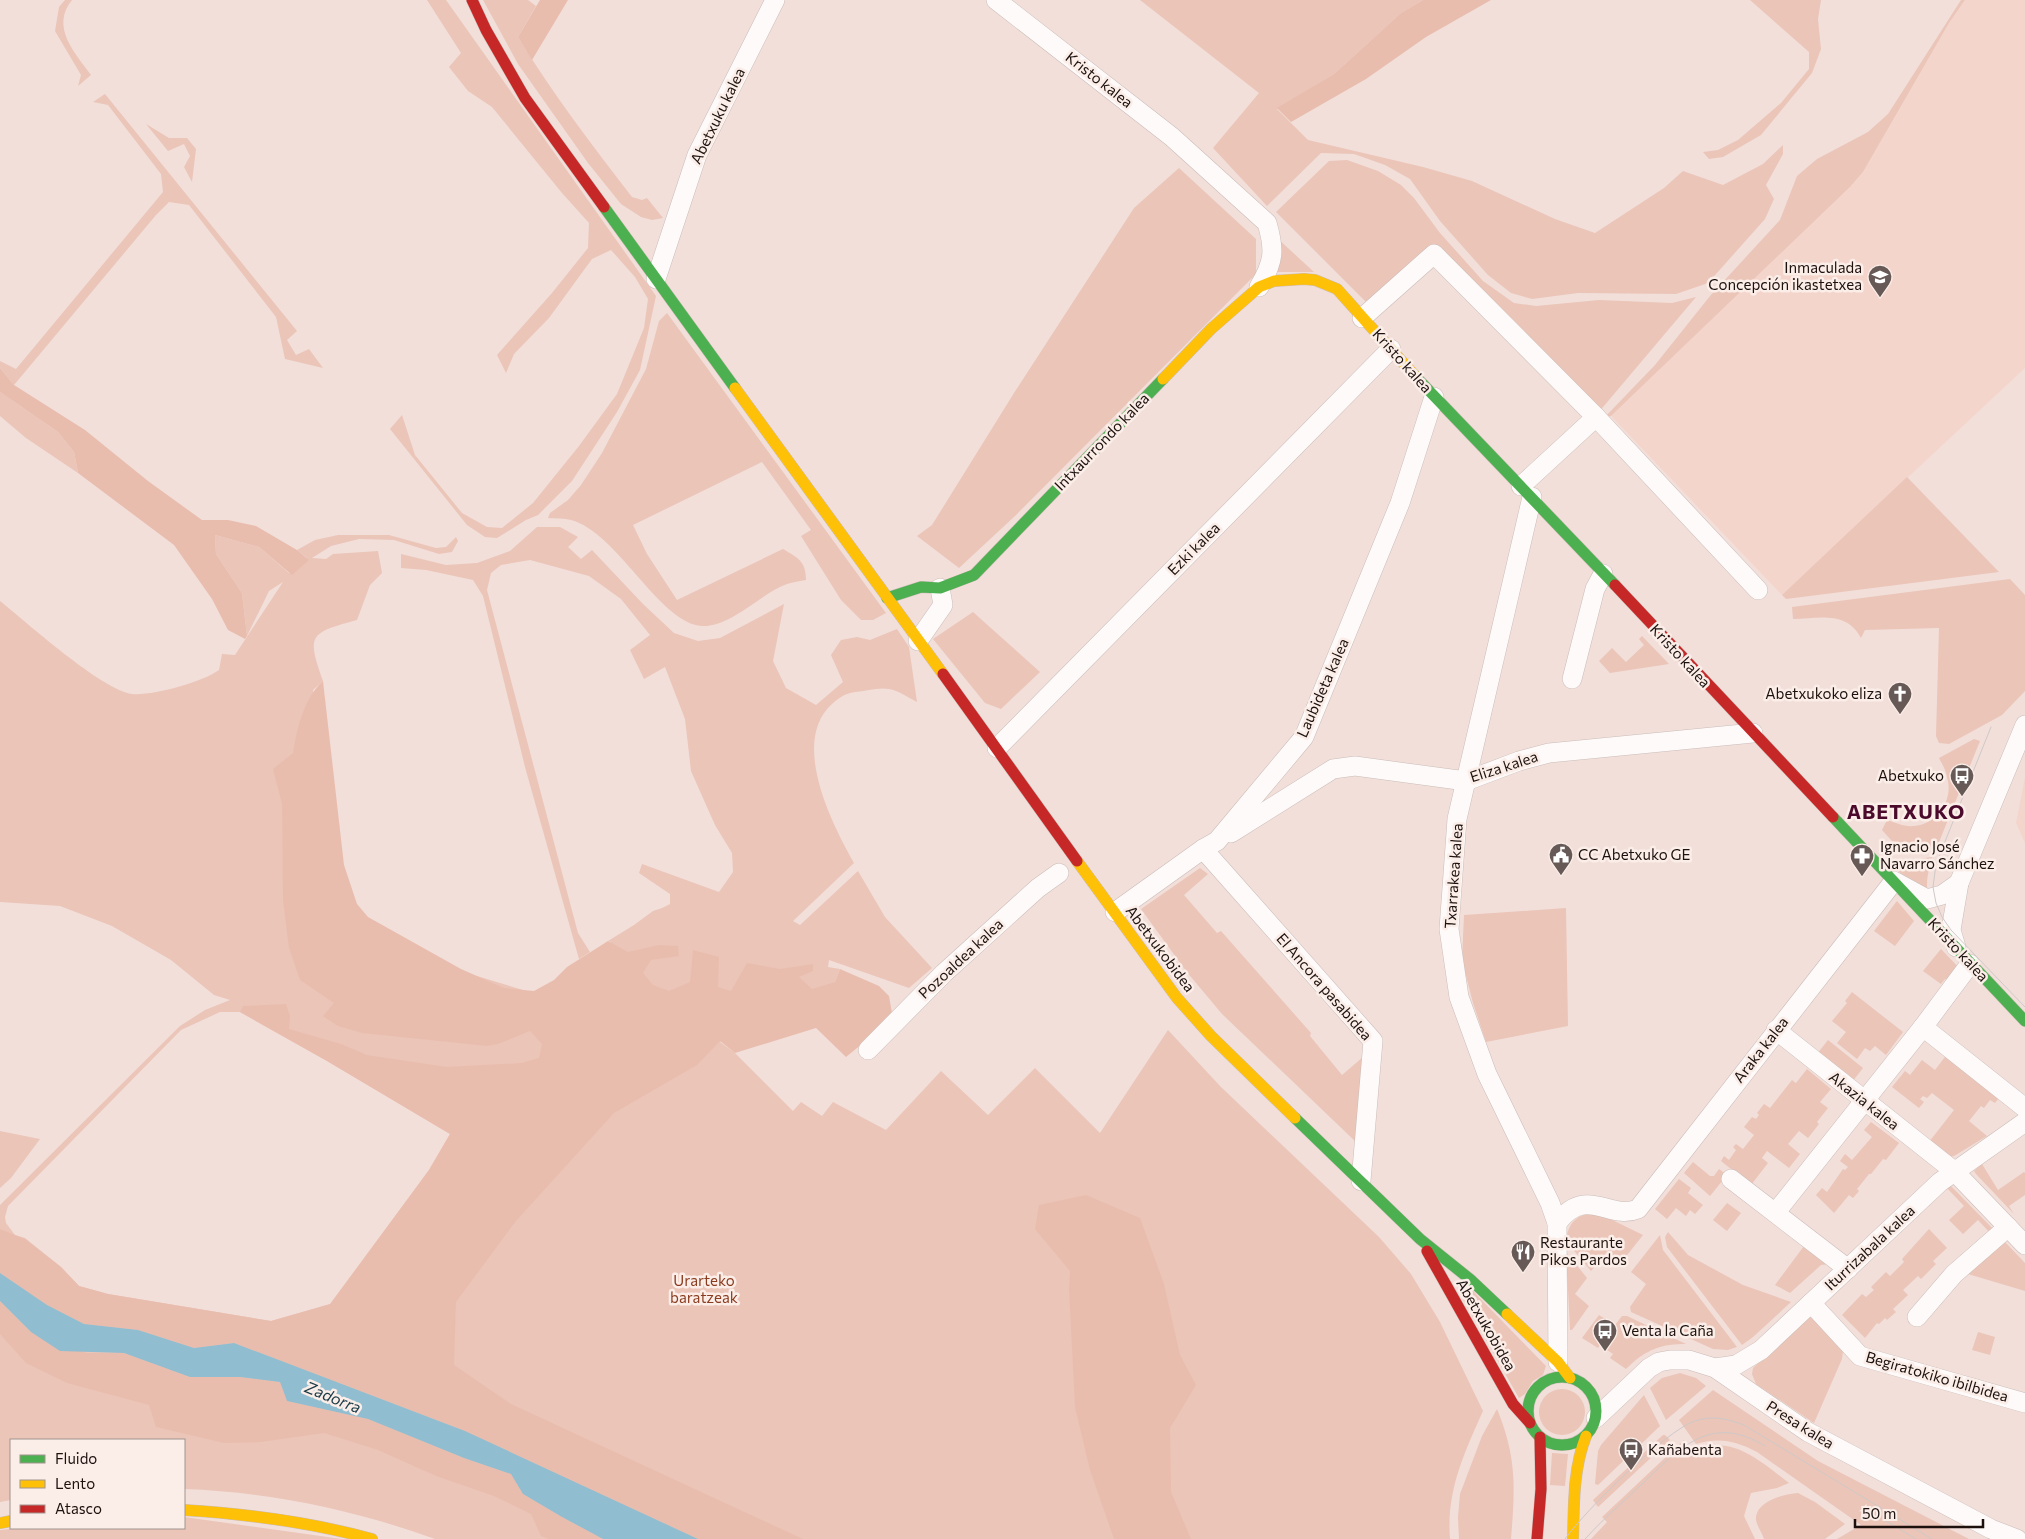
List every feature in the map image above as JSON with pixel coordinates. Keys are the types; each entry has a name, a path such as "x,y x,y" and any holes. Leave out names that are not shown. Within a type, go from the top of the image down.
{"street":[{"name":"Abetxukobidea","path":"472,0 486,30 525,98 1161,977 1211,1036 1420,1239 1471,1280 1558,1362 1570,1378"},
{"name":"Abetxuku kalea","path":"656,279 697,155 775,0"},
{"name":"Kristo kalea","path":"996,0 1172,137 1267,222"},
{"name":"Intxaurrondo kalea","path":"1260,287 1273,258 1271,235 1267,222"},
{"path":"1362,318 1434,254 1596,417 1758,590"},
{"name":"Intxaurrondo kalea","path":"887,598 921,587 940,588 974,575 1211,330 1260,287 1274,281 1304,278 1315,280 1337,289"},
{"name":"Kristo kalea","path":"1337,289 1434,396 2025,1021"},
{"name":"Ezki kalea","path":"997,748 1391,349"},
{"name":"Laubideta kalea","path":"1115,912 1210,845 1304,737 1400,503 1434,396"},
{"path":"1526,492 1596,417"},
{"name":"Txarrakea kalea","path":"1526,492 1457,819 1449,929 1459,997 1487,1074 1550,1203 1557,1223 1558,1362"},
{"path":"1572,680 1595,589 1603,574"},
{"path":"918,641 943,605 940,588"},
{"path":"1956,949 1951,930 1960,883 2025,725"},
{"name":"Eliza kalea","path":"1210,845 1333,769 1354,766 1466,781 1519,761 1549,753 1753,734"},
{"name":"El Ancora pasabidea","path":"1210,845 1373,1041 1361,1181"},
{"name":"Pozoaldea kalea","path":"868,1050 944,973 1038,888 1059,873"},
{"path":"1894,881 1927,899 1942,895 1960,883"},
{"name":"Araka kalea","path":"1557,1223 1565,1213 1580,1206 1595,1204 1630,1212 1638,1209 1894,881"},
{"path":"1776,1212 1924,1027 1970,964"},
{"path":"1924,1027 2025,1108"},
{"name":"Akazia kalea","path":"1776,1030 1954,1172 2019,1235"},
{"name":"Iturrizabala kalea","path":"1714,1368 1736,1365 1755,1354 1954,1172 2025,1122"},
{"path":"1731,1179 1848,1269"},
{"path":"1917,1317 1954,1274 2019,1235"},
{"name":"Abetxukobidea","path":"1420,1239 1513,1404 1530,1423"},
{"name":"Begiratokiko ibilbidea","path":"1811,1303 1860,1356 2025,1402"},
{"name":"Presa kalea","path":"1596,1418 1635,1380 1659,1362 1689,1360 1714,1368 1808,1432 1991,1529 2017,1539"},
{"path":"1573,1539 1578,1452 1596,1418 1596,1406 1589,1390 1584,1385 1570,1378 1554,1378 1537,1389 1530,1401 1530,1423 1540,1437 1548,1442 1564,1445 1578,1441 1586,1436"},
{"path":"1537,1539 1541,1489 1540,1437"},
{"path":"185,1510 236,1513 293,1520 372,1539"}],"shaded area":[{"path":"540,0 568,0 532,60 518,37"},
{"path":"1423,0 1491,0 1426,37 1366,79 1291,122 1277,108 1334,74 1401,13"},
{"name":"Inmaculada Concepción ikastetxea","path":"1965,0 2025,0 2025,368 1782,595 1611,416 1850,187 1863,172 1949,23"},
{"path":"0,368 14,385 85,430 148,481 202,520 228,520 256,526 297,550 309,560 292,575 259,547 215,535 216,554 242,593 247,636 245,639 228,630 212,599 174,545 78,473 74,452 58,432 0,392"},
{"path":"323,681 344,865 357,904 368,917 461,969 504,988 534,991 554,980 567,967 608,941 628,952 659,945 678,946 679,956 651,960 643,973 653,985 669,991 690,982 693,950 719,957 718,987 731,991 747,963 780,969 813,964 813,971 799,977 812,989 835,982 840,969 879,986 889,996 892,1013 879,1030 846,1057 816,1028 735,1053 720,1041 697,1065 614,1113 516,1221 456,1302 454,1365 511,1404 803,1539 698,1539 465,1431 234,1343 194,1348 138,1330 84,1324 47,1305 0,1273 0,1229 25,1239 61,1267 79,1286 108,1294 271,1321 330,1304 429,1170 450,1134 240,1012 243,1006 286,1004 290,1016 289,1029 341,1044 367,1055 447,1067 521,1063 539,1058 542,1044 530,1031 498,1044 487,1046 362,1033 338,1026 323,1016 334,1003 300,980 289,948 283,900 282,804 273,769 293,753 302,714 316,688"},
{"path":"2025,777 2025,843 2016,823"},
{"path":"1086,1195 1140,1218 1164,1284 1180,1355 1196,1385 1170,1428 1171,1492 1191,1539 1114,1539 1090,1470 1075,1407 1069,1289 1070,1271 1035,1229 1039,1205"},
{"path":"0,1301 31,1332 86,1353 124,1353 190,1377 240,1377 280,1382 287,1401 368,1419 464,1458 511,1474 523,1494 603,1539 548,1539 541,1536 531,1514 494,1496 436,1476 378,1450 324,1433 261,1442 224,1443 156,1427 149,1405 67,1383 26,1363 0,1334"}],"green space":[{"path":"65,0 72,0 63,20 67,39 91,75 78,86 81,75 55,31 59,7"},
{"path":"427,0 446,0 656,296 640,370 617,412 572,481 538,515 526,520 497,538 485,537 467,525 390,429 402,415 415,455 462,513 487,527 502,528 533,503 579,446 617,394 644,328 648,299 635,277 611,250 592,259 549,318 514,354 506,373 497,355 552,293 588,248 589,223 492,107 468,91 449,67 461,53"},
{"path":"483,0 528,0 536,6 518,37 558,99 632,197 642,200 647,198 663,218 652,220 641,217 621,204 588,163 518,64"},
{"path":"1140,0 1423,0 1401,13 1334,74 1277,109 1308,140 1423,167 1472,181 1555,219 1595,233 1664,188 1683,171 1723,185 1763,164 1783,145 1783,154 1766,185 1774,199 1765,219 1708,283 1676,294 1578,293 1532,299 1511,293 1488,275 1440,221 1410,179 1385,165 1354,154 1321,153 1267,206 1213,148 1259,93"},
{"path":"1750,0 1821,0 1818,19 1821,49 1812,73 1761,135 1723,157 1709,159 1703,152 1718,150 1738,140 1781,103 1809,69 1809,52"},
{"path":"1961,0 1965,0 1949,23 1863,172 1850,187 1611,416 1604,418 1655,365 1710,296 1780,220 1797,176 1817,159 1868,132 1888,114"},
{"path":"105,94 297,331 287,340 296,355 309,349 323,368 285,359 276,317 189,205 169,202 156,215 14,385 0,368 0,361 16,369 163,192 161,174 108,105 93,102"},
{"path":"146,124 169,138 187,138 196,149 192,182 184,167 190,156 184,144 168,151"},
{"path":"1347,160 1378,171 1401,185 1414,198 1440,233 1483,281 1514,303 1536,306 1599,300 1672,303 1696,297 1598,413 1437,245 1370,306 1276,212 1329,161"},
{"path":"1179,168 1256,239 1256,274 1015,516 959,568 917,536 932,525 1014,393 1134,208"},
{"path":"1277,238 1314,272 1273,272"},
{"path":"667,313 886,613 873,620 861,620 841,600 801,536 811,530 762,462 633,525 647,554 677,600 783,549 803,564 806,580 789,583 777,588 735,616 713,625 702,626 686,621 670,610 605,541 588,528 571,520 548,518 550,513 568,500 581,485 602,453 646,369 659,321"},
{"path":"0,392 58,432 74,452 78,473 26,438 0,416"},
{"path":"1907,477 1999,572 1786,599 1782,595"},
{"name":"Urarteko baratzeak","path":"537,527 560,527 578,537 568,547 581,559 592,550 643,604 674,633 698,641 720,638 784,604 773,661 786,688 816,705 843,682 831,655 841,640 857,637 870,640 897,629 909,647 917,702 900,692 889,689 855,692 837,699 820,720 815,739 815,761 819,783 835,827 854,863 793,921 800,925 858,871 885,917 932,968 909,988 829,960 828,967 840,969 835,982 720,1042 735,1053 793,1111 801,1102 822,1116 833,1102 886,1130 941,1071 988,1115 1035,1068 1100,1133 1168,1030 1221,1087 1379,1237 1411,1274 1440,1322 1483,1411 1458,1473 1451,1505 1450,1539 435,1539 374,1519 312,1504 248,1494 185,1489 185,1439 10,1439 10,1500 0,1502 0,1205 180,1026 205,1010 230,1000 214,995 171,960 112,926 60,906 0,902 0,601 64,654 102,681 132,694 152,693 190,683 219,670 222,654 235,655 283,582 269,591 247,636 242,593 216,554 215,535 259,547 289,573 307,558 297,550 315,540 338,535 389,535 436,548 446,547 456,537 458,541 452,552 439,554 394,540 359,539 331,546 312,558 326,559 333,554 378,551 382,573 370,585 357,620 329,628 316,638 314,644 323,681 313,690 330,904 457,970 533,993 555,984 611,942 608,941 653,911 670,904 670,894 639,873 642,864 719,892 733,872 732,853 715,825 691,771 685,719 665,667 644,679 630,650 650,635 621,599 589,576 530,560 501,565 491,573 487,590 578,933 590,952 579,959 525,767 483,596 473,580 426,570 401,568 401,554 446,565 477,563 510,551","holes":["220,1012 240,1012 450,1134 429,1170 331,1304 271,1321 108,1294 79,1286 61,1267 25,1238 15,1235 6,1223 5,1217 8,1206 181,1030"]},
{"path":"2010,579 2025,595 2025,691 2002,715 1949,744 1939,743 1936,736 1939,628 1865,630 1861,638 1855,629 1840,620 1823,617 1793,619 1792,607"},
{"path":"973,612 1040,672 1001,709 985,703 933,639"},
{"path":"1642,636 1669,664 1610,673 1599,661 1612,648 1626,662 1644,645 1639,639"},
{"path":"1974,739 1980,741 1937,847 1901,851 1882,830 1887,820 1914,826 1930,821 1937,815 1946,802 1949,785 1946,772 1939,758"},
{"path":"1932,857 1927,880 1928,895 1897,870 1906,861"},
{"path":"1200,868 1208,874 1184,895 1217,933 1221,931 1311,1033 1310,1036 1342,1075 1363,1057 1357,1143 1222,1014 1186,971 1141,909"},
{"path":"1897,901 1914,921 1895,946 1874,931"},
{"path":"1566,908 1568,1026 1486,1042 1473,1003 1462,960 1464,915"},
{"path":"1941,949 1961,970 1950,982 1945,979 1941,984 1923,971"},
{"path":"1852,992 1903,1032 1886,1055 1875,1046 1870,1051 1865,1048 1857,1059 1837,1043 1846,1032 1832,1021 1847,1003 1845,1001"},
{"path":"1828,1040 1863,1068 1852,1082 1817,1054"},
{"path":"1948,1053 2001,1095 1995,1103 1990,1100 1984,1108 1981,1106 1969,1121 1987,1136 1950,1157 1929,1142 1954,1110 1932,1093 1927,1098 1923,1096 1920,1099 1924,1102 1919,1108 1892,1087 1905,1071 1910,1075 1922,1060 1935,1070"},
{"path":"1807,1069 1831,1089 1820,1102 1828,1108 1808,1138 1799,1131 1788,1144 1800,1154 1789,1168 1767,1151 1762,1158 1768,1163 1751,1185 1721,1161 1724,1156 1729,1160 1736,1150 1733,1147 1736,1144 1743,1149 1754,1135 1744,1127 1752,1117 1756,1119 1759,1115 1757,1113 1764,1104 1770,1108 1792,1080 1796,1083"},
{"path":"1871,1122 1899,1143 1886,1160 1883,1159 1869,1174 1857,1189 1859,1191 1853,1198 1849,1195 1834,1213 1816,1195 1822,1188 1827,1192 1843,1169 1845,1170 1848,1167 1840,1161 1845,1154 1852,1160 1872,1137 1864,1130"},
{"path":"0,1131 40,1139 11,1178 0,1188"},
{"path":"1693,1162 1710,1176 1714,1176 1719,1169 1727,1175 1710,1196 1684,1173"},
{"path":"1982,1164 1998,1190 2025,1173 2025,1195 2009,1206 2014,1214 1974,1171"},
{"path":"1679,1179 1691,1188 1688,1193 1703,1205 1695,1214 1690,1210 1686,1216 1676,1208 1667,1219 1655,1209"},
{"path":"1949,1184 1995,1231 1991,1234 1978,1220 1963,1234 1949,1220 1964,1206 1946,1187"},
{"path":"1727,1203 1741,1213 1727,1231 1713,1220"},
{"path":"1589,1213 1602,1215 1643,1235 1620,1264 1606,1253 1591,1271 1566,1241 1568,1230 1573,1222"},
{"path":"1929,1229 1947,1248 1933,1261 1936,1264 1921,1279 1918,1276 1903,1290 1908,1295 1893,1309 1896,1312 1887,1320 1885,1318 1879,1324 1877,1323 1865,1338 1842,1315 1862,1294 1866,1297 1874,1290 1871,1287 1886,1272 1890,1276 1904,1262 1902,1259"},
{"path":"1668,1232 1688,1255 1743,1285 1791,1302 1742,1345 1667,1247 1665,1237"},
{"path":"1660,1235 1663,1250 1737,1347 1728,1350 1713,1349 1631,1312 1630,1307 1646,1284 1631,1272"},
{"path":"2003,1240 2025,1263 2025,1291 1968,1274"},
{"path":"1807,1242 1830,1264 1821,1265 1790,1293 1775,1285"},
{"path":"1566,1252 1587,1278 1575,1294 1589,1306 1572,1330 1570,1330"},
{"path":"1473,1291 1546,1366 1543,1375 1533,1381 1525,1394 1519,1398 1462,1298"},
{"path":"1599,1315 1615,1325 1622,1316 1627,1316 1686,1344 1668,1345 1653,1349 1639,1357 1626,1369 1610,1358 1613,1354 1600,1345 1598,1348 1582,1338"},
{"path":"1810,1316 1814,1316 1844,1343 1842,1359 1814,1423 1756,1384 1752,1374 1753,1368"},
{"path":"1978,1332 1995,1337 1990,1355 1972,1350"},
{"path":"1680,1373 1696,1378 1706,1386 1666,1420 1650,1388 1662,1378"},
{"path":"1567,1389 1579,1395 1584,1403 1584,1421 1579,1429 1571,1434 1557,1435 1545,1429 1540,1421 1539,1407 1545,1395 1553,1390"},
{"path":"1713,1390 1818,1461 1969,1539 1837,1539 1861,1525 1749,1448 1727,1441 1696,1444 1679,1420"},
{"path":"1644,1395 1660,1426 1598,1485 1595,1484 1598,1451 1601,1445"},
{"path":"1497,1409 1508,1443 1513,1473 1511,1539 1459,1539 1460,1494 1482,1436"},
{"path":"1663,1435 1670,1440 1598,1507 1593,1500"},
{"path":"1684,1440 1692,1452 1719,1445 1732,1447 1756,1458 1789,1483 1777,1488 1751,1493 1744,1516 1755,1539 1591,1539 1607,1522 1602,1517"},
{"path":"1552,1453 1568,1454 1565,1486 1550,1485"},
{"path":"1798,1493 1815,1502 1845,1524 1825,1539 1764,1539 1756,1520 1760,1508 1765,1503 1778,1497"},
{"path":"185,1517 342,1539 0,1539 0,1530 185,1529"}],"water":[{"name":"Zadorra","path":"0,1273 47,1305 84,1324 138,1330 194,1348 234,1343 465,1431 698,1539 603,1539 523,1494 511,1474 464,1458 368,1419 287,1401 280,1382 240,1377 190,1377 124,1353 60,1351 31,1332 0,1301"}],"tram line":[{"path":"1991,727 1936,864 1933,887 1936,903 1942,917 1951,930 2025,1007"},
{"path":"1565,1539 1589,1510 1626,1473 1665,1439 1695,1421 1714,1418 1744,1425 1932,1539"},
{"path":"1585,1539 1668,1459 1696,1439 1712,1434 1728,1433 1745,1436 1765,1446"},
{"path":"1886,1521 1916,1539"}],"traffic: fast":[{"path":"604,207 735,388"},
{"path":"1414,375 1615,585"},
{"path":"887,598 921,587 940,588 974,575 1163,379"},
{"path":"1833,817 2025,1021"},
{"path":"1295,1118 1420,1239 1471,1280 1507,1314"},
{"path":"1562,1377 1575,1380 1586,1387 1593,1398 1596,1411 1593,1424 1586,1435 1575,1442 1562,1445 1549,1442 1538,1435 1531,1424 1528,1411 1531,1398 1538,1387 1549,1380 1562,1377"}],"traffic: slow":[{"path":"1163,379 1211,329 1259,287 1274,281 1304,279 1315,280 1337,289 1414,375"},
{"path":"735,388 943,674"},
{"path":"1077,861 1177,998 1211,1036 1295,1118"},
{"path":"1507,1314 1558,1362 1570,1378"},
{"path":"1573,1539 1576,1474 1586,1436"},
{"path":"185,1510 279,1520 372,1539"},
{"path":"0,1523 10,1521"}],"traffic: jam":[{"path":"472,0 486,30 525,98 604,207"},
{"path":"1615,585 1833,817"},
{"path":"943,674 1077,861"},
{"path":"1427,1251 1513,1404 1530,1423"},
{"path":"1537,1539 1541,1489 1540,1437"}],"place":[{"name":"Inmaculada Concepción ikastetxea","path":"1880,298"},
{"name":"Abetxukoko eliza","path":"1900,715"},
{"name":"Abetxuko","path":"1962,797"},
{"name":"CC Abetxuko GE","path":"1561,876"},
{"name":"Ignacio José Navarro Sánchez","path":"1862,877"},
{"name":"Restaurante Pikos Pardos","path":"1523,1273"},
{"name":"Venta la Caña","path":"1605,1352"},
{"name":"Kañabenta","path":"1631,1471"}],"district":[{"name":"ABETXUKO","path":"1906,812"}]}
